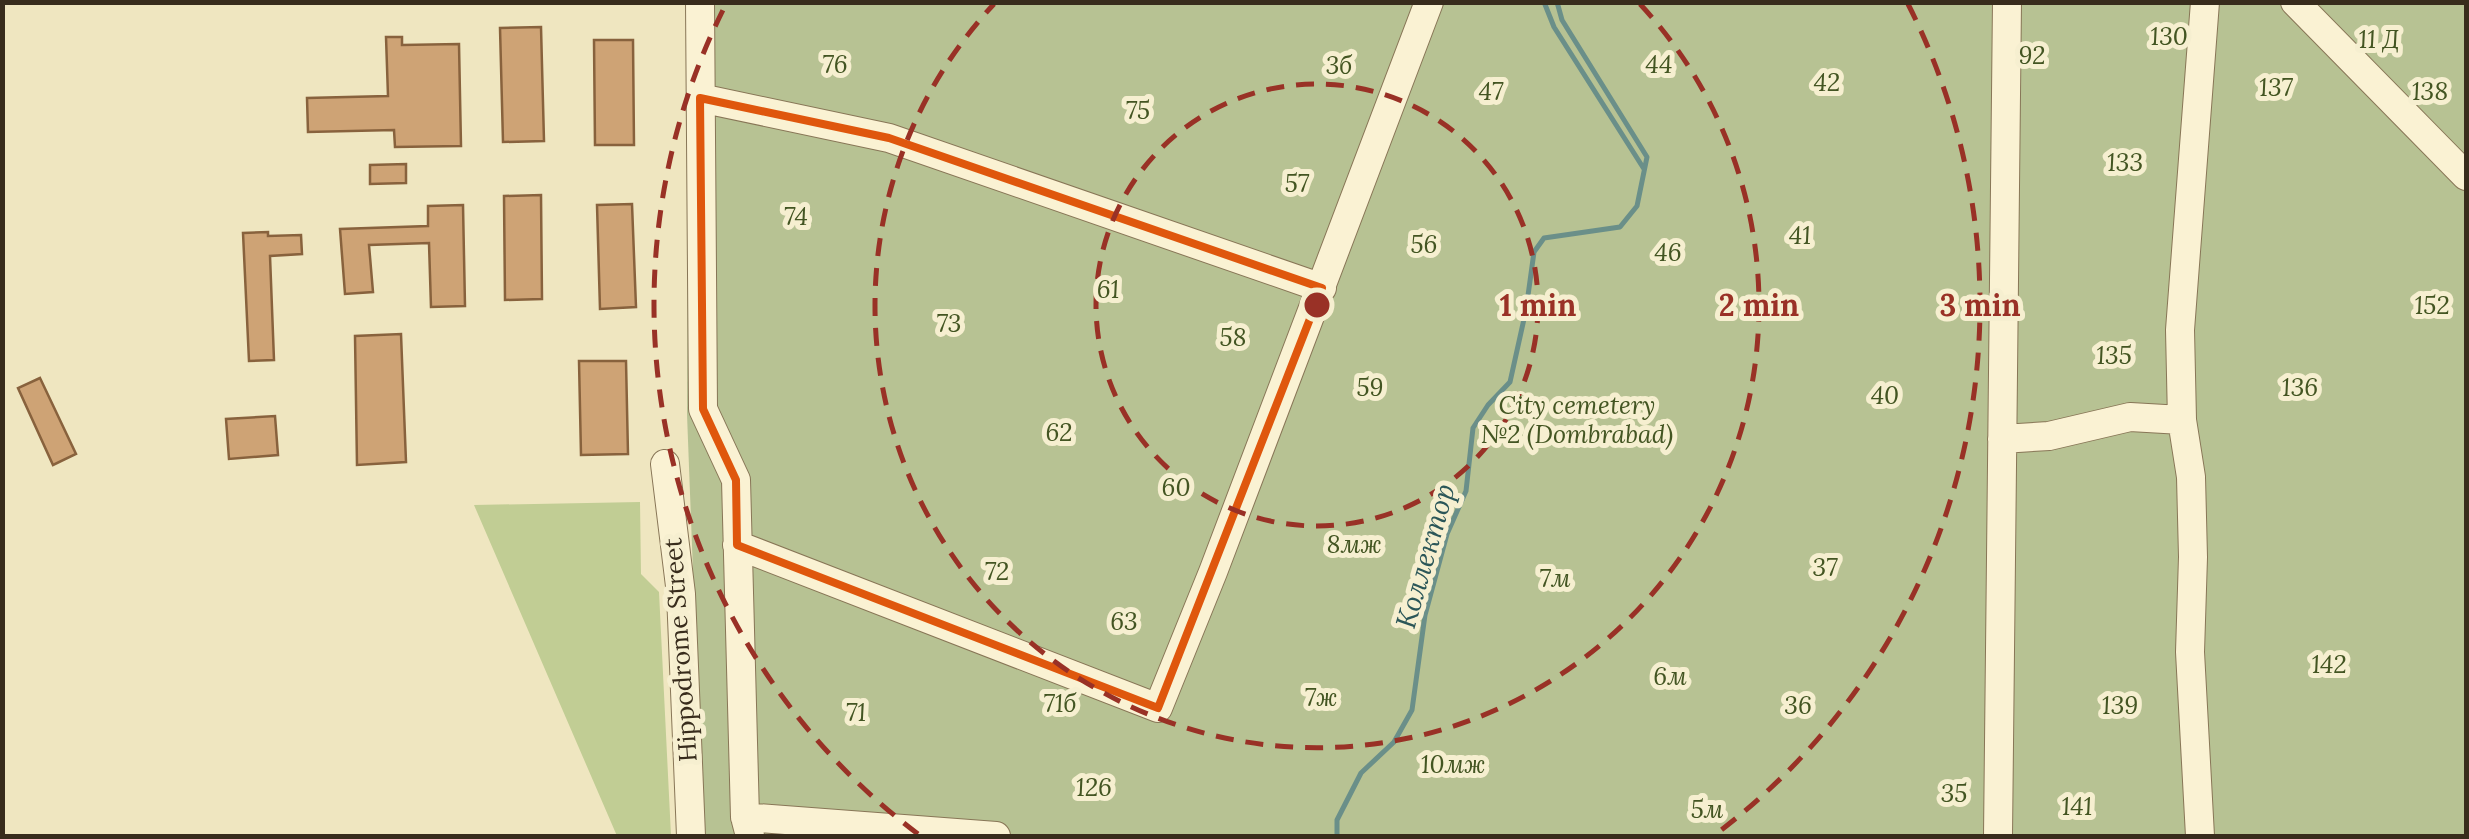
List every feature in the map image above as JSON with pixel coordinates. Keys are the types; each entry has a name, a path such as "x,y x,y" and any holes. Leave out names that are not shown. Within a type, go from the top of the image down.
{"street":[{"path":"700,2 703,409 736,480 748,827 996,836"},
{"path":"737,546 1158,708 1429,2"},
{"path":"1998,836 2007,2"},
{"path":"2200,836 2190,652 2191,476 2182,420 2180,330 2205,2"},
{"path":"2295,2 2466,176"},
{"path":"700,98 889,138 1322,288"},
{"path":"2002,439 2049,436 2130,417 2182,420"},
{"name":"Hippodrome Street","path":"665,464 680,594 691,836"}],"highlighted area":[{"path":"700,98 889,138 1322,288 1158,708 737,545 736,480 703,409"}],"green space":[{"name":"City cemetery №2 (Dombrabad)","path":"689,3 2466,3 2466,836 703,836 687,414"},
{"path":"640,502 641,574 659,592 671,836 617,836 474,505"}],"building":[{"path":"541,27 544,141 503,142 500,28"},
{"path":"386,37 402,37 402,45 459,44 461,146 395,147 394,130 308,132 307,98 388,96"},
{"path":"594,40 633,40 634,145 595,145"},
{"path":"406,164 406,183 370,184 370,165"},
{"path":"541,195 542,299 505,300 504,196"},
{"path":"632,204 636,307 600,309 597,205"},
{"path":"463,205 465,306 431,307 429,243 369,245 373,292 345,294 340,229 428,226 428,206"},
{"path":"268,232 268,236 301,235 302,254 270,256 274,360 249,361 243,233"},
{"path":"401,334 406,462 357,465 355,336"},
{"path":"579,361 626,361 628,454 581,455"},
{"path":"40,378 76,454 53,465 18,388"},
{"path":"275,416 278,455 229,459 226,419"}],"waterway":[{"path":"1544,2 1554,27 1644,169"},
{"name":"Коллектор","path":"1337,836 1337,820 1361,773 1394,742 1412,710 1425,615 1447,534 1466,491 1473,428 1510,382 1534,252 1544,238 1620,227 1637,206 1647,157 1562,20 1557,2"}],"park label":[{"name":"130","path":"2169,36"},
{"name":"11 Д","path":"2379,39"},
{"name":"92","path":"2032,55"},
{"name":"76","path":"835,64"},
{"name":"44","path":"1659,64"},
{"name":"3б","path":"1339,65"},
{"name":"42","path":"1827,82"},
{"name":"137","path":"2276,87"},
{"name":"47","path":"1491,91"},
{"name":"138","path":"2430,91"},
{"name":"75","path":"1138,110"},
{"name":"133","path":"2125,162"},
{"name":"57","path":"1297,183"},
{"name":"74","path":"796,216"},
{"name":"41","path":"1800,235"},
{"name":"56","path":"1424,244"},
{"name":"46","path":"1668,252"},
{"name":"61","path":"1108,289"},
{"name":"152","path":"2432,305"},
{"name":"73","path":"949,323"},
{"name":"58","path":"1233,337"},
{"name":"135","path":"2114,355"},
{"name":"59","path":"1370,387"},
{"name":"136","path":"2300,387"},
{"name":"40","path":"1885,395"},
{"name":"62","path":"1059,432"},
{"name":"60","path":"1176,487"},
{"name":"8мж","path":"1354,544"},
{"name":"37","path":"1825,567"},
{"name":"72","path":"997,571"},
{"name":"7м","path":"1555,578"},
{"name":"63","path":"1124,621"},
{"name":"142","path":"2329,664"},
{"name":"6м","path":"1670,676"},
{"name":"7ж","path":"1321,697"},
{"name":"71б","path":"1060,703"},
{"name":"36","path":"1798,705"},
{"name":"139","path":"2120,705"},
{"name":"71","path":"856,712"},
{"name":"10мж","path":"1453,764"},
{"name":"126","path":"1094,787"},
{"name":"35","path":"1954,793"},
{"name":"141","path":"2077,806"},
{"name":"5м","path":"1707,809"}]}
